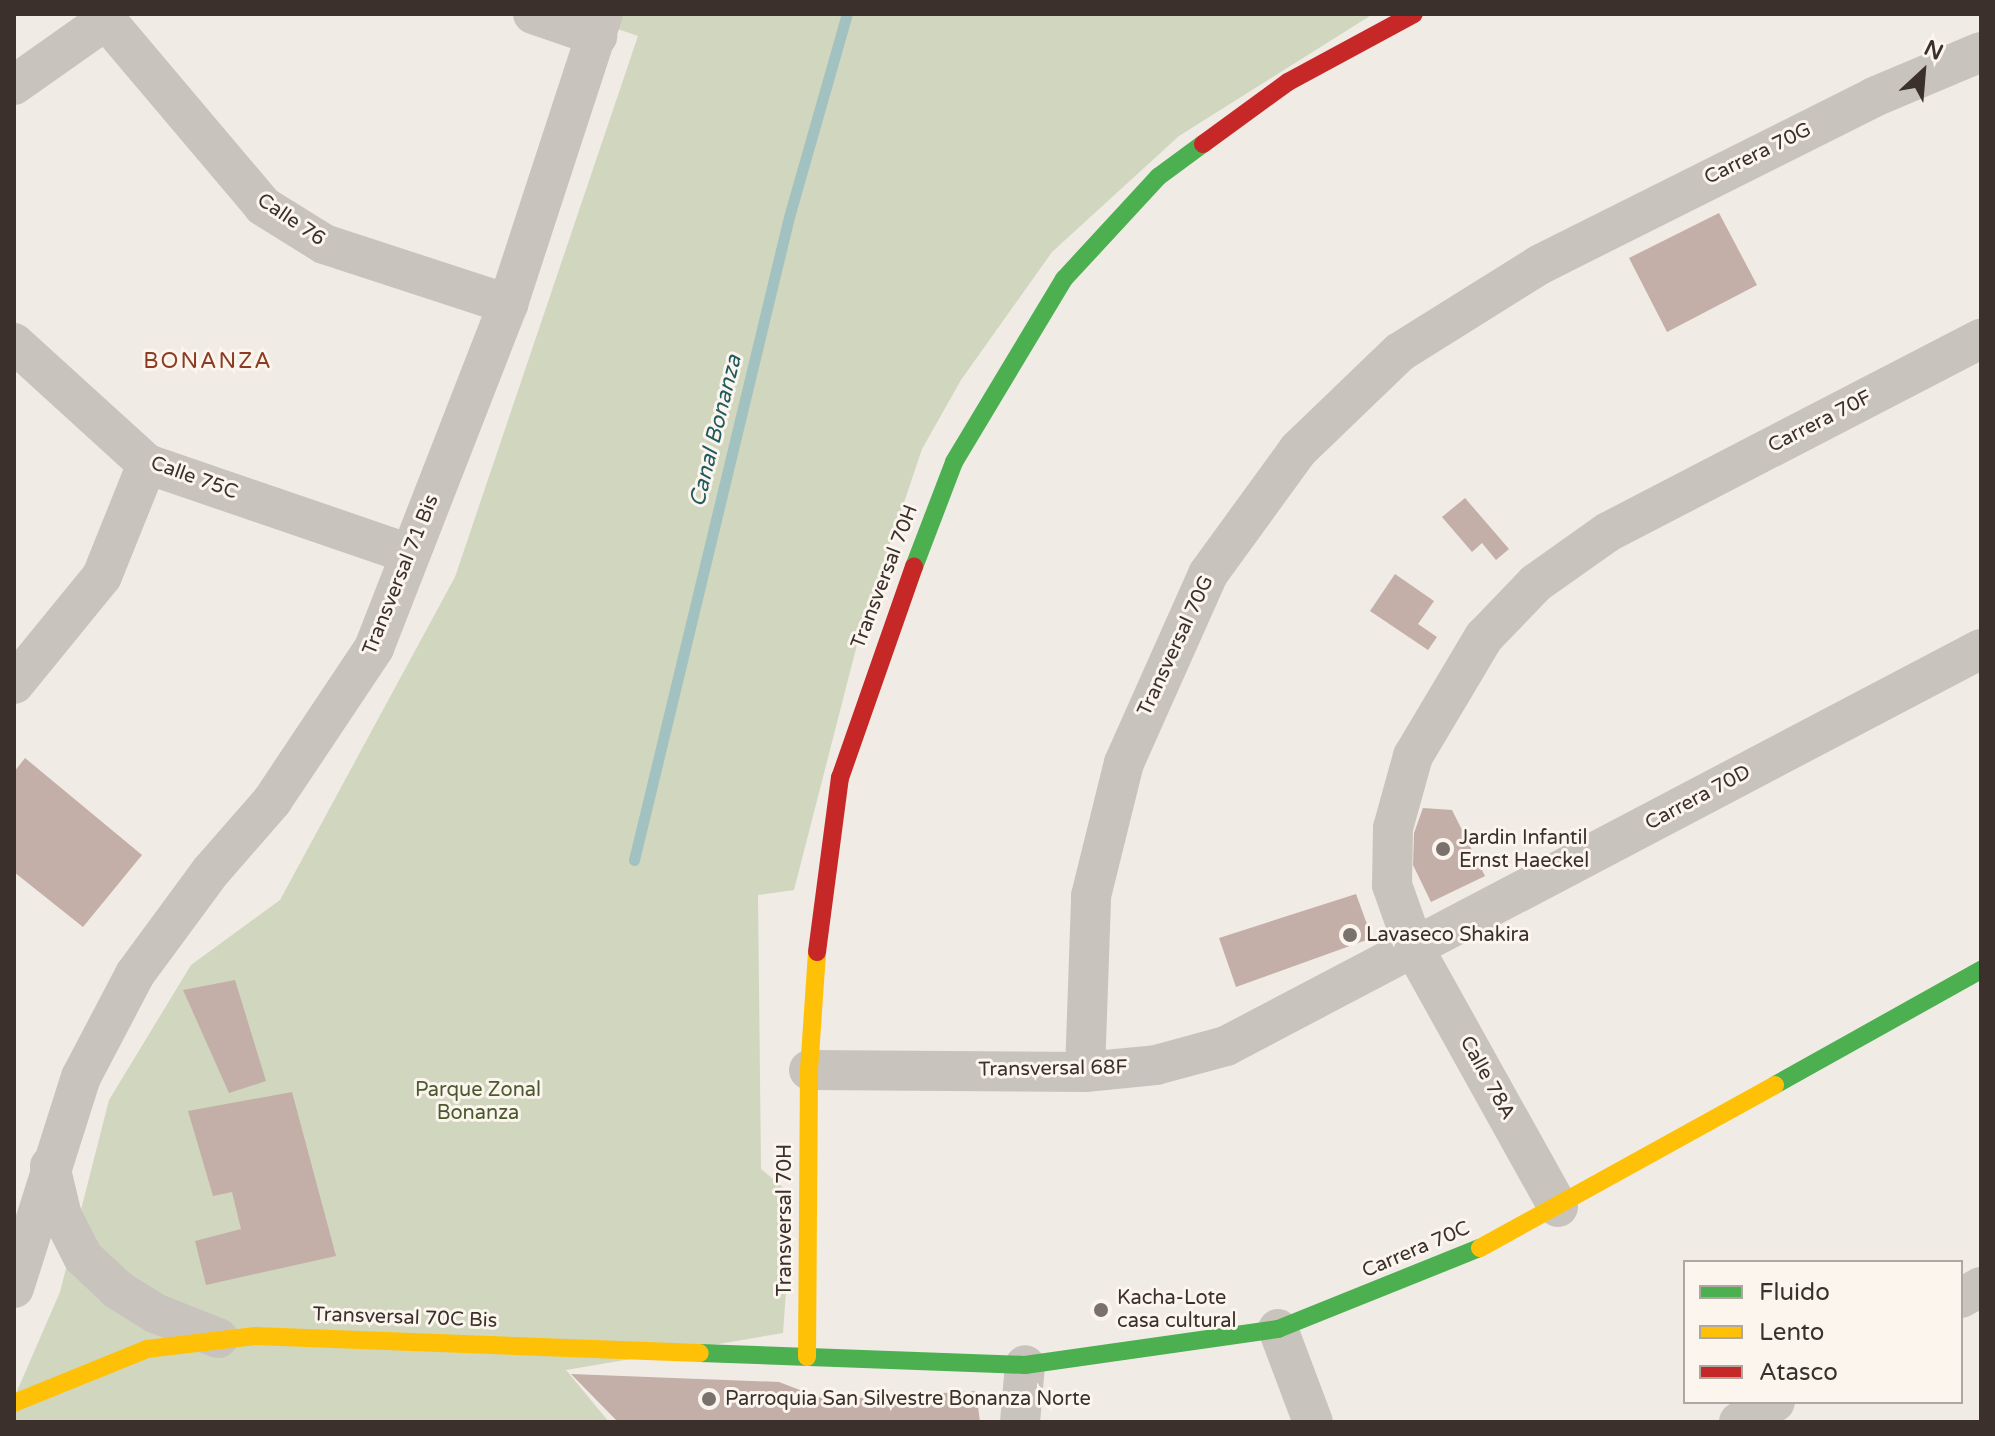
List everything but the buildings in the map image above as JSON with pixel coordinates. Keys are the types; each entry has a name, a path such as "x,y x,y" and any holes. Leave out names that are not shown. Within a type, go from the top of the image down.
{"street":[{"path":"533,14 600,25"},
{"name":"Transversal 70H","path":"807,1357 809,1070 820,899 840,778 870,681 954,462 1064,279 1158,177 1288,82 1412,15"},
{"path":"14,85 104,17"},
{"name":"Calle 76","path":"104,17 263,206 324,244 508,304"},
{"name":"Transversal 71 Bis","path":"14,1288 50,1166 81,1077 135,974 211,871 272,801 337,709 374,648 508,304 600,25"},
{"name":"Carrera 70G","path":"1539,265 1874,97 1981,52"},
{"name":"Transversal 70G","path":"1085,1072 1091,896 1105,830 1124,763 1208,574 1298,450 1400,352 1539,265"},
{"name":"Carrera 70F","path":"1415,950 1392,885 1393,828 1413,756 1484,637 1536,583 1608,532 1981,339"},
{"name":"Calle 75C","path":"14,343 147,464 410,554"},
{"path":"14,684 102,576 147,464"},
{"name":"Carrera 70D","path":"1415,950 1981,649"},
{"name":"Transversal 68F","path":"809,1070 1085,1072 1156,1065 1226,1046 1415,950"},
{"name":"Calle 78A","path":"1415,950 1558,1207"},
{"name":"Carrera 70C","path":"807,1357 1025,1365 1278,1329 1399,1284 1558,1207 1981,970"},
{"path":"50,1166 62,1216 83,1257 118,1290 155,1313 218,1338"},
{"path":"1963,1297 1981,1287"},
{"path":"1278,1329 1313,1422"},
{"name":"Transversal 70C Bis","path":"14,1403 147,1349 218,1338 398,1338 807,1357"},
{"path":"1020,1422 1025,1365"},
{"path":"1739,1422 1771,1404"}],"green space":[{"name":"Parque Zonal Bonanza","path":"574,14 1373,14 1179,136 1052,252 961,380 922,449 860,633 794,890 758,895 761,1169 793,1196 783,1333 566,1370 609,1422 14,1422 14,1398 60,1292 109,1100 191,965 280,900 455,577 638,36"}],"waterway":[{"name":"Canal Bonanza","path":"634,860 789,217 847,14"}],"traffic: fast":[{"path":"914,567 954,462 1064,279 1158,177 1203,144"},
{"path":"1775,1085 1981,970"},
{"path":"700,1353 1025,1365 1278,1329 1480,1248"}],"traffic: slow":[{"path":"807,1357 809,1070 817,952"},
{"path":"1480,1248 1775,1085"},
{"path":"14,1403 147,1349 255,1336 700,1353"}],"traffic: jam":[{"path":"1203,144 1288,82 1414,14"},
{"path":"817,952 840,778 914,567"}],"place":[{"name":"Jardin Infantil Ernst Haeckel","path":"1443,849"},
{"name":"Lavaseco Shakira","path":"1350,935"},
{"name":"Kacha-Lote casa cultural","path":"1101,1310"},
{"name":"Parroquia San Silvestre Bonanza Norte","path":"709,1399"}],"district":[{"name":"BONANZA","path":"208,362"}]}
